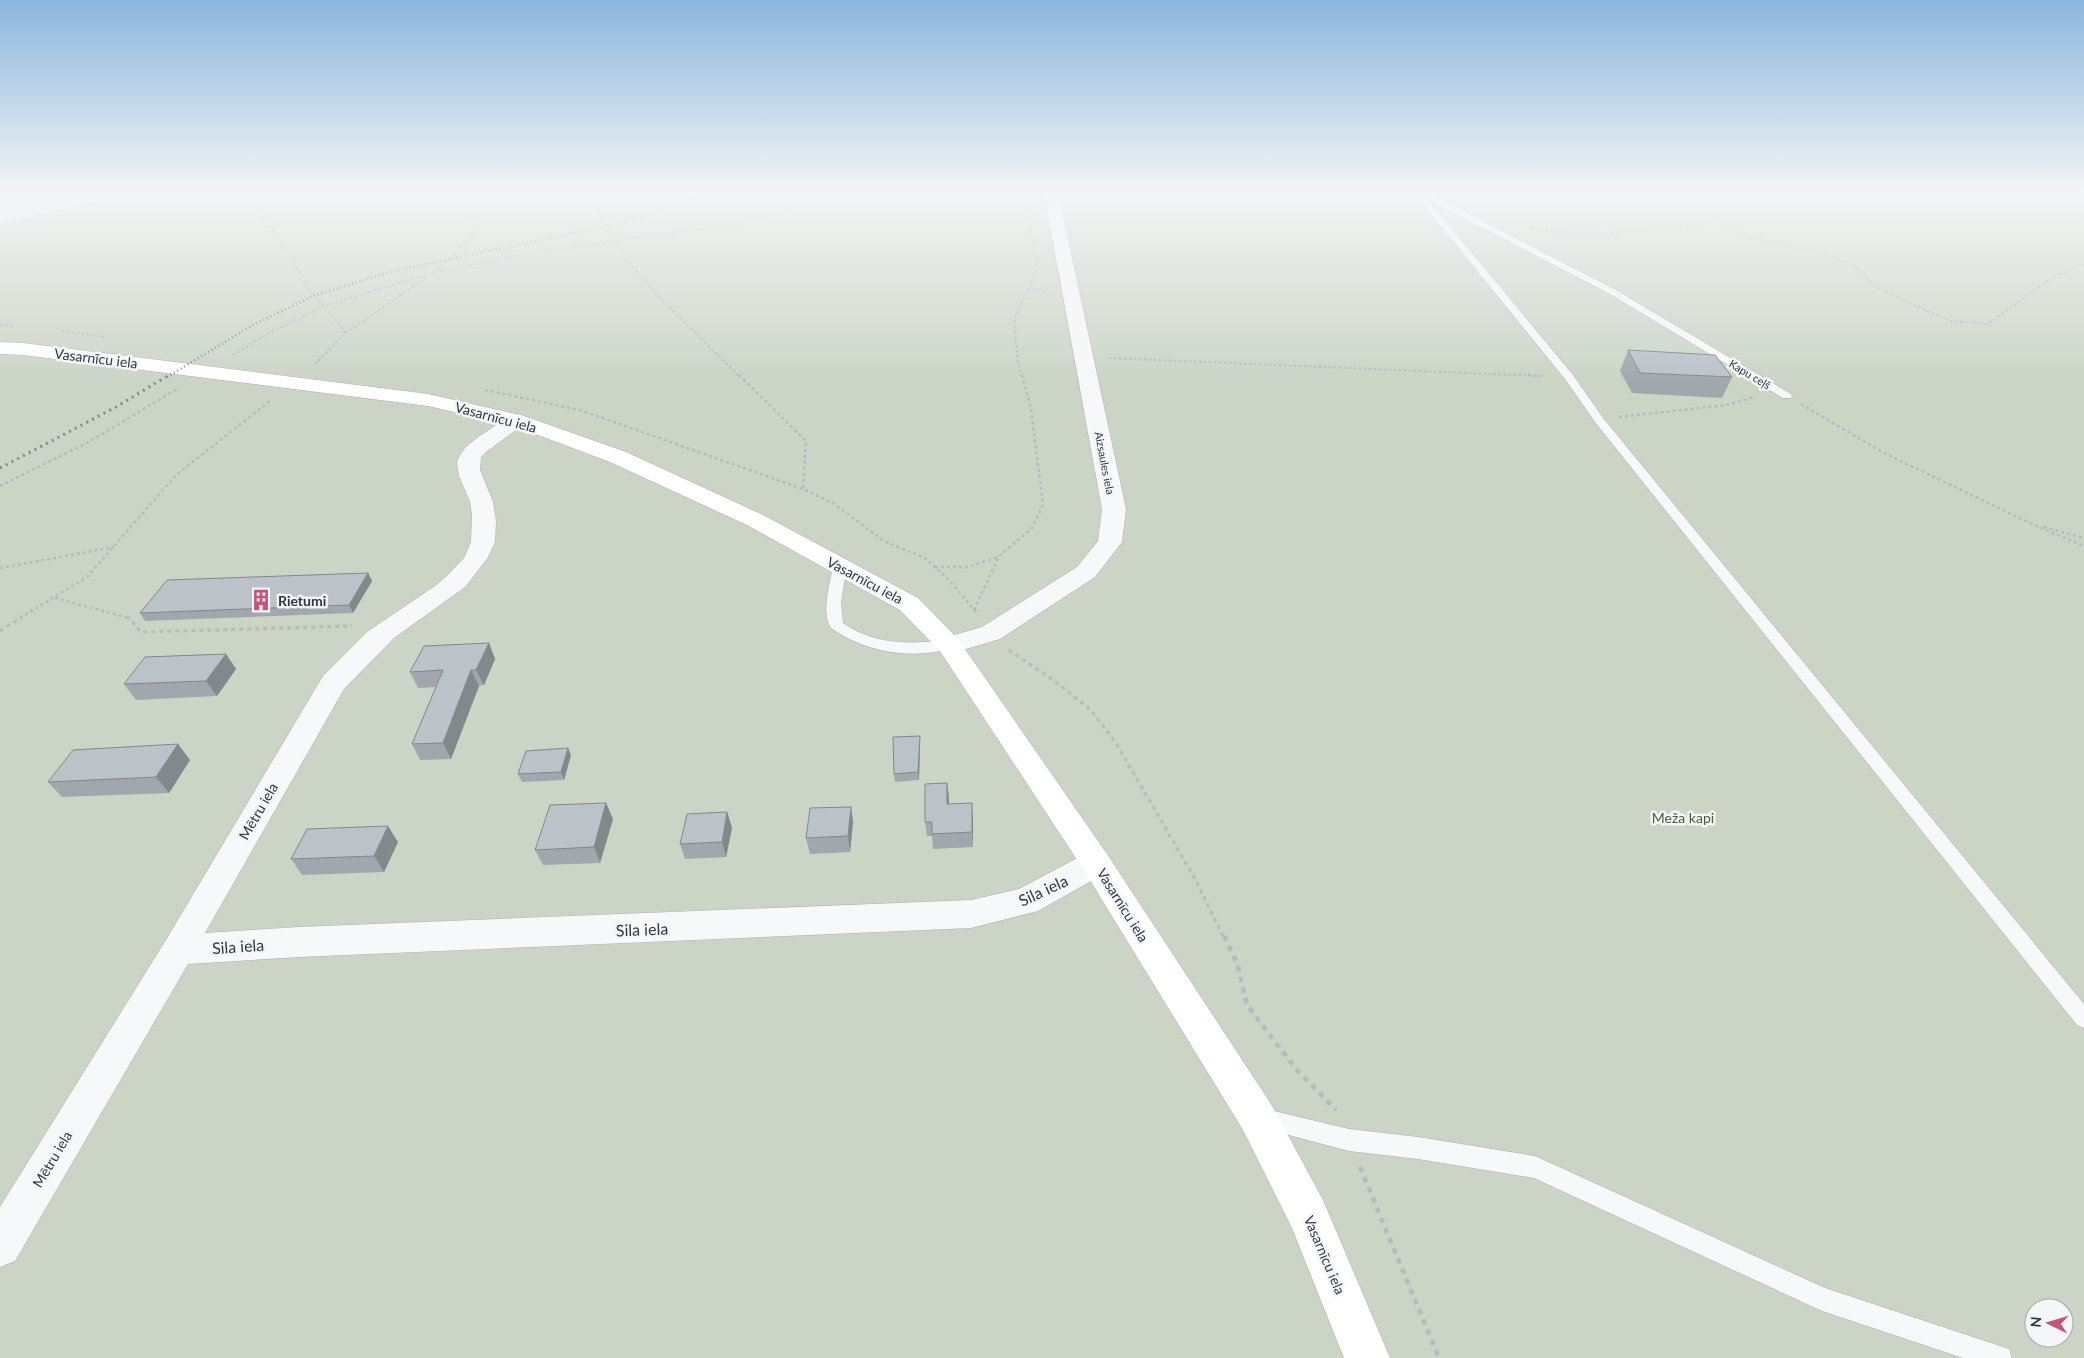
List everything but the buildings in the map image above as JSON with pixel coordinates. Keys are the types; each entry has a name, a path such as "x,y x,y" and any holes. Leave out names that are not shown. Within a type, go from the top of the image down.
{"street":[{"name":"Aizsaules iela","path":"949,645 991,633 1086,572 1110,542 1114,508 1063,256"},
{"name":"Vasarnīcu iela","path":"0,348 23,349 428,400 518,420 618,457 755,520 909,604 949,645 1096,863 1257,1117 1308,1215 1367,1358"},
{"name":"Mētru iela","path":"0,1246 178,950 333,683 362,650 393,625 439,596 468,570 483,544 484,518 484,509 468,470 470,457 481,445 518,420"},
{"name":"Sila iela","path":"178,950 300,942 971,914 1026,901 1096,863"}],"lane":[{"path":"1471,256 1569,377 1599,420 2084,1019"},
{"name":"Kapu ceļš","path":"1546,256 1613,292 1787,396"},
{"path":"840,566 834,592 833,608 836,625 850,636 867,644 888,647 949,645"},
{"path":"1257,1117 1349,1140 1418,1148 1535,1167 1822,1300 2000,1358"}],"path":[{"path":"290,256 313,296 346,332"},
{"path":"0,630 87,577 176,475 311,368 346,332 453,256"},
{"path":"0,486 87,443 264,336 324,306 431,273 515,256"},
{"path":"624,256 659,297 806,441 803,489"},
{"path":"934,567 968,567 998,557 1032,528 1043,504 1031,409 1018,363 1014,319 1036,272 1036,256"},
{"path":"1831,256 1855,266 1877,288 1950,321 1988,324 2056,275 2084,264"},
{"path":"1083,357 1569,377"},
{"path":"1599,420 1638,413 1726,404 1778,390"},
{"name":"Kapu ceļš","path":"1787,396 1882,452 2034,525 2084,546"},
{"path":"2034,525 2084,538"},
{"path":"0,568 114,547"},
{"path":"974,610 998,557"},
{"path":"55,597 129,618 141,632 393,625"},
{"path":"991,633 1012,654 1053,680 1091,710 1116,744 1158,813 1237,963 1247,1005 1296,1069 1336,1108 1439,1358"}],"green space":[{"name":"Meža kapi","path":"0,256 2084,256 2084,1358 0,1358"}],"railway":[{"path":"167,377 253,325 313,296 393,271 463,256"},
{"path":"0,468 116,407 169,375"}],"place":[{"name":"Rietumi","path":"261,600"}]}
